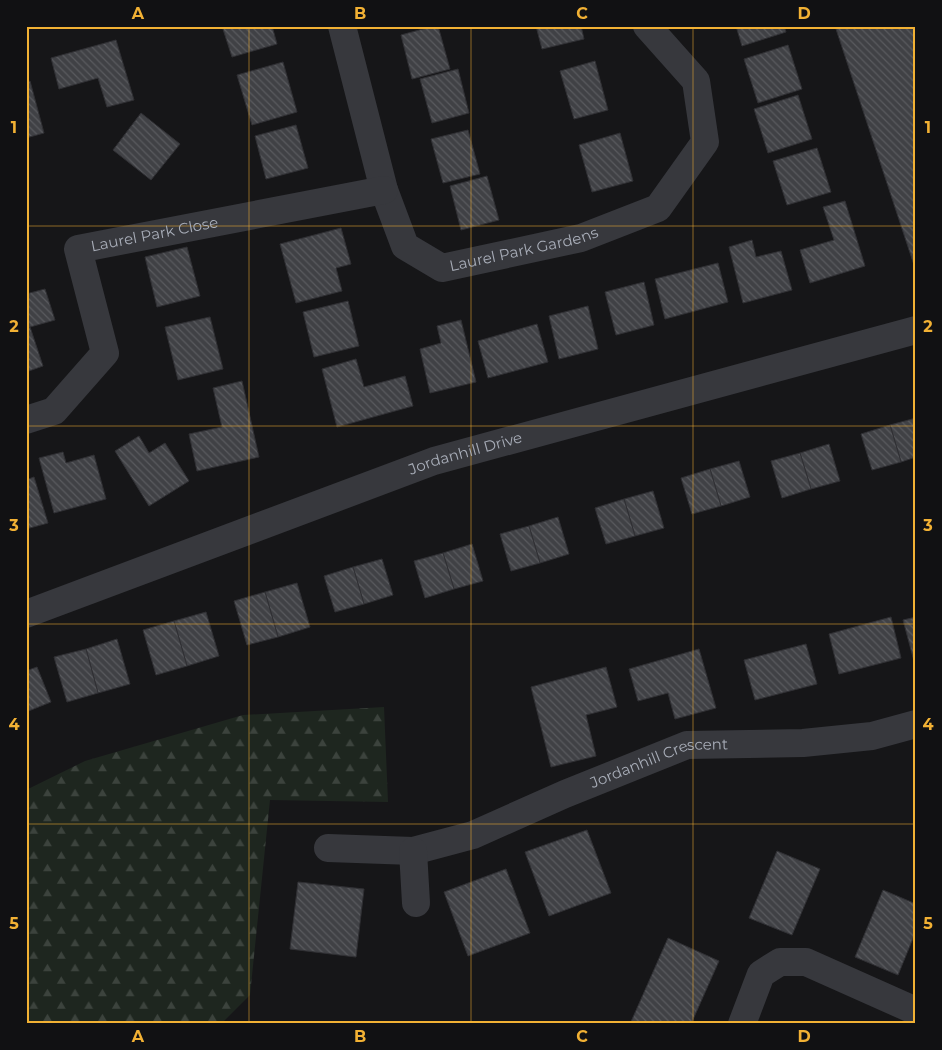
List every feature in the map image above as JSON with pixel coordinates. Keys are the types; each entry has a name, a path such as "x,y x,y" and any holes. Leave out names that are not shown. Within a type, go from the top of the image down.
{"street":[{"name":"Laurel Park Gardens","path":"342,26 384,190 405,246 442,268 581,238 658,208 705,142 696,81 647,26"},
{"name":"Laurel Park Close","path":"26,420 54,411 106,353 78,249 384,190"},
{"name":"Jordanhill Drive","path":"26,614 434,461 916,330"},
{"name":"Jordanhill Crescent","path":"328,848 413,852 473,835 565,794 687,745 803,744 872,736 916,724"},
{"path":"413,852 416,903"},
{"path":"742,1024 761,974 780,962 806,962 916,1011"}],"green space":[{"path":"384,707 388,802 270,800 250,995 221,1024 26,1024 26,790 85,761 243,715"}],"building":[{"path":"222,26 272,26 277,44 232,57"},
{"path":"438,26 450,69 412,79 401,35"},
{"path":"536,26 581,26 584,39 542,49"},
{"path":"736,26 784,26 786,32 742,46"},
{"path":"835,26 916,26 916,271"},
{"path":"116,40 134,100 107,107 98,78 59,89 51,58"},
{"path":"788,45 802,89 758,103 744,59"},
{"path":"595,61 608,110 574,119 560,71"},
{"path":"283,62 297,112 252,125 237,75"},
{"path":"458,69 469,113 432,123 420,79"},
{"path":"30,81 44,133 26,138 26,82"},
{"path":"798,95 812,139 768,153 754,109"},
{"path":"141,113 180,144 151,180 113,150"},
{"path":"296,125 308,168 266,179 255,136"},
{"path":"468,130 480,174 443,183 431,139"},
{"path":"620,133 633,181 592,192 579,145"},
{"path":"817,148 831,192 787,205 773,161"},
{"path":"487,176 499,220 461,230 450,186"},
{"path":"845,201 865,266 810,283 800,250 834,240 823,207"},
{"path":"341,228 351,264 336,268 342,291 296,303 280,244"},
{"path":"752,240 756,257 781,251 792,290 743,303 729,247"},
{"path":"187,247 200,296 157,307 145,257"},
{"path":"718,263 728,302 665,319 655,279"},
{"path":"644,282 654,325 616,335 605,292"},
{"path":"45,289 55,320 30,327 43,366 26,372 26,294"},
{"path":"348,301 359,346 314,357 303,312"},
{"path":"588,306 598,349 559,359 549,316"},
{"path":"210,317 223,369 178,380 165,327"},
{"path":"461,320 476,382 430,393 420,349 441,343 437,326"},
{"path":"537,324 548,362 488,378 478,341"},
{"path":"356,359 364,387 405,376 413,406 337,427 322,369"},
{"path":"242,381 259,457 197,471 189,434 222,427 213,388"},
{"path":"916,418 916,457 901,462 890,425"},
{"path":"890,425 901,462 872,470 861,434"},
{"path":"139,436 149,453 165,443 189,481 149,506 115,451"},
{"path":"829,444 840,481 811,489 800,453"},
{"path":"63,452 66,463 94,455 106,499 54,513 39,458"},
{"path":"800,453 811,489 782,498 771,461"},
{"path":"739,461 750,497 721,506 710,469"},
{"path":"710,469 721,506 692,514 681,478"},
{"path":"34,477 48,523 26,529 26,480"},
{"path":"653,491 664,528 635,536 624,499"},
{"path":"624,499 635,536 606,544 595,508"},
{"path":"558,517 569,554 540,563 529,526"},
{"path":"529,526 540,563 511,571 500,534"},
{"path":"472,544 483,581 454,589 443,553"},
{"path":"443,553 454,589 425,598 414,561"},
{"path":"382,559 393,595 364,604 353,567"},
{"path":"353,567 364,604 335,612 324,576"},
{"path":"297,583 310,627 278,637 265,592"},
{"path":"265,592 278,637 247,645 234,601"},
{"path":"206,612 219,656 187,666 174,621"},
{"path":"891,617 901,658 839,674 829,634"},
{"path":"916,617 916,660 914,661 903,620"},
{"path":"174,621 187,666 156,675 143,630"},
{"path":"117,639 130,684 98,693 86,649"},
{"path":"806,644 817,684 755,700 744,660"},
{"path":"86,649 98,693 67,702 54,657"},
{"path":"699,649 716,708 675,719 668,693 638,701 629,669"},
{"path":"37,667 51,702 26,712 26,671"},
{"path":"606,667 617,707 586,715 596,756 551,767 531,687"},
{"path":"587,830 611,893 549,916 525,852"},
{"path":"777,851 820,869 792,935 749,918"},
{"path":"506,869 530,933 468,956 444,892"},
{"path":"298,882 364,889 356,957 290,949"},
{"path":"883,890 916,904 916,931 898,975 855,957"},
{"path":"668,938 719,961 691,1024 630,1024"}]}
